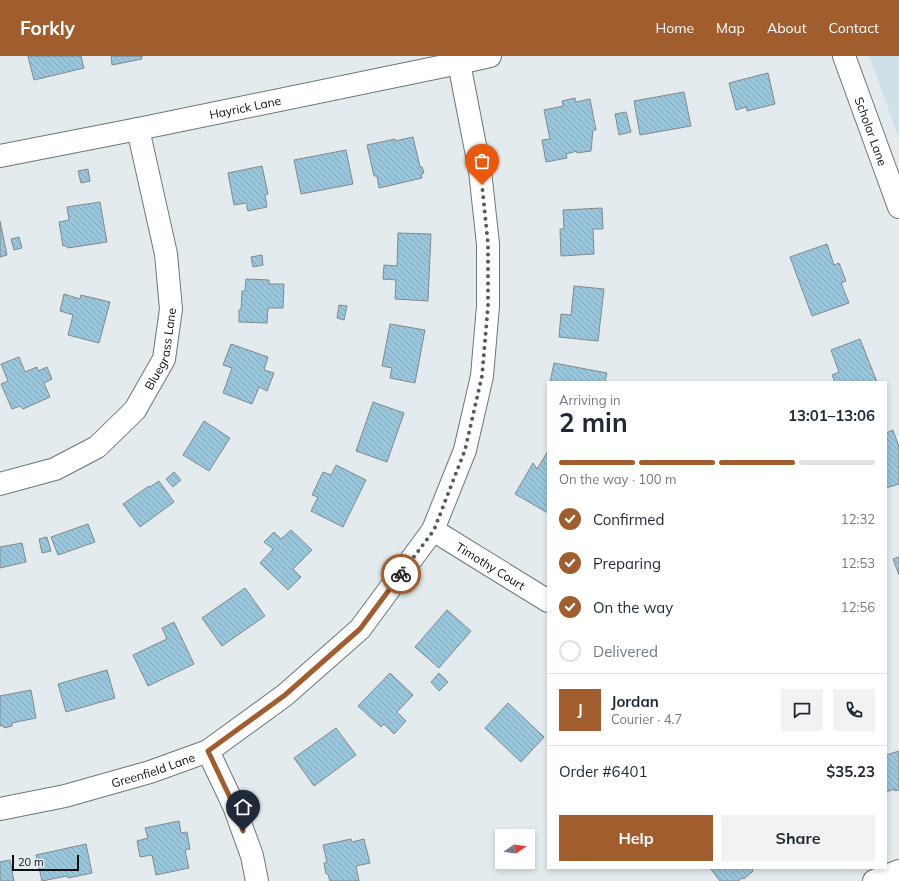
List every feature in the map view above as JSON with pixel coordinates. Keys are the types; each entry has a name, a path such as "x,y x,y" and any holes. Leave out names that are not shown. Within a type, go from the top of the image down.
{"street":[{"name":"Hayrick Lane","path":"0,156 490,56"},
{"name":"Scholar Lane","path":"844,56 899,207"},
{"name":"Greenfield Lane","path":"0,809 65,796 150,772 208,751 285,695 360,629 434,530 465,450 482,376 488,306 488,244 480,171 459,63"},
{"name":"Bluegrass Lane","path":"0,484 55,469 97,447 135,410 164,359 171,309 166,254 138,129"},
{"name":"Timothy Court","path":"434,530 547,600"},
{"path":"208,751 234,806 252,856 257,881"},
{"path":"874,881 899,871"}],"shaded area":[{"path":"869,56 899,56 899,138"}],"building":[{"path":"28,56 81,56 84,68 34,80"},
{"path":"111,56 141,56 142,59 112,65"},
{"path":"768,73 775,104 747,111 746,107 736,110 729,83"},
{"path":"684,92 691,126 640,135 634,101"},
{"path":"575,98 576,102 590,99 596,130 593,130 591,151 577,153 577,151 566,154 567,158 546,162 542,140 550,139 544,110 563,106 562,101"},
{"path":"626,112 631,132 619,135 615,114"},
{"path":"413,137 420,167 422,167 424,173 421,174 422,178 379,188 377,176 374,176 367,145"},
{"path":"346,150 353,184 301,194 294,160"},
{"path":"262,166 268,194 265,195 267,207 248,211 246,203 234,205 228,173"},
{"path":"88,169 90,181 81,183 78,171"},
{"path":"100,202 107,242 68,248 63,246 59,222 69,220 67,207"},
{"path":"602,208 603,229 593,229 594,254 561,256 560,229 564,229 563,210"},
{"path":"0,221 7,255 0,257"},
{"path":"398,233 431,234 428,301 395,299 396,280 383,279 384,265 397,266"},
{"path":"19,237 22,248 14,250 11,239"},
{"path":"827,244 834,265 839,263 846,281 841,283 849,303 812,316 790,257"},
{"path":"262,255 263,265 253,267 251,257"},
{"path":"246,279 269,280 269,284 284,284 283,308 268,308 267,323 239,322 242,291 245,291"},
{"path":"574,286 604,289 598,341 559,337 561,314 571,315"},
{"path":"64,294 80,299 81,295 110,302 99,343 68,335 73,315 60,311"},
{"path":"339,305 347,306 344,320 337,318"},
{"path":"390,324 425,330 415,383 390,378 392,368 382,366"},
{"path":"860,339 877,381 835,381 832,375 839,372 831,350"},
{"path":"231,344 268,357 264,370 274,373 267,391 259,387 252,404 223,393 232,368 223,365"},
{"path":"19,357 25,372 37,367 38,371 47,367 52,379 44,383 50,397 23,409 20,406 12,409 1,384 8,381 1,364"},
{"path":"554,363 607,373 605,381 550,381"},
{"path":"373,402 404,413 387,462 356,451"},
{"path":"204,421 230,438 209,471 183,455"},
{"path":"893,430 899,447 899,484 887,488 887,433"},
{"path":"547,453 547,512 515,494 533,463 537,469"},
{"path":"336,465 366,480 343,527 311,511 318,497 312,495 323,472 331,475"},
{"path":"174,472 181,480 173,487 166,479"},
{"path":"159,481 174,502 140,527 123,504"},
{"path":"88,524 95,542 58,555 51,537"},
{"path":"291,530 312,550 293,569 301,577 288,590 260,563 273,549 264,542 274,532 281,539"},
{"path":"47,537 51,551 42,553 39,539"},
{"path":"22,543 26,562 0,568 0,547"},
{"path":"899,557 899,575 893,559"},
{"path":"245,588 265,616 222,646 202,618"},
{"path":"447,610 471,631 439,668 415,647"},
{"path":"174,622 194,664 148,686 133,655 167,639 162,628"},
{"path":"107,670 115,698 66,712 58,684"},
{"path":"390,673 413,695 397,712 406,721 394,734 384,724 381,727 358,706"},
{"path":"439,673 448,682 439,691 431,682"},
{"path":"31,690 36,718 12,723 12,726 4,728 4,726 0,726 0,696"},
{"path":"508,703 544,737 521,762 485,728"},
{"path":"336,728 356,755 314,786 294,758"},
{"path":"899,751 899,790 895,791 895,789 887,792 887,755"},
{"path":"179,821 181,833 187,832 190,849 185,850 189,868 156,875 152,855 140,857 137,841 148,838 145,828"},
{"path":"351,839 352,842 364,839 370,863 356,866 359,881 330,881 328,874 326,874 324,863 327,862 323,845"},
{"path":"86,844 92,873 42,881 36,855"},
{"path":"10,860 14,881 0,881 0,862"},
{"path":"711,869 753,869 753,871 744,879 742,878 738,881 720,881"}],"way so far":[{"path":"401,574 434,530 465,450 482,376 488,306 488,244 482,185"}],"route":[{"path":"243,831 234,806 208,751 285,695 360,629 401,574"}]}
